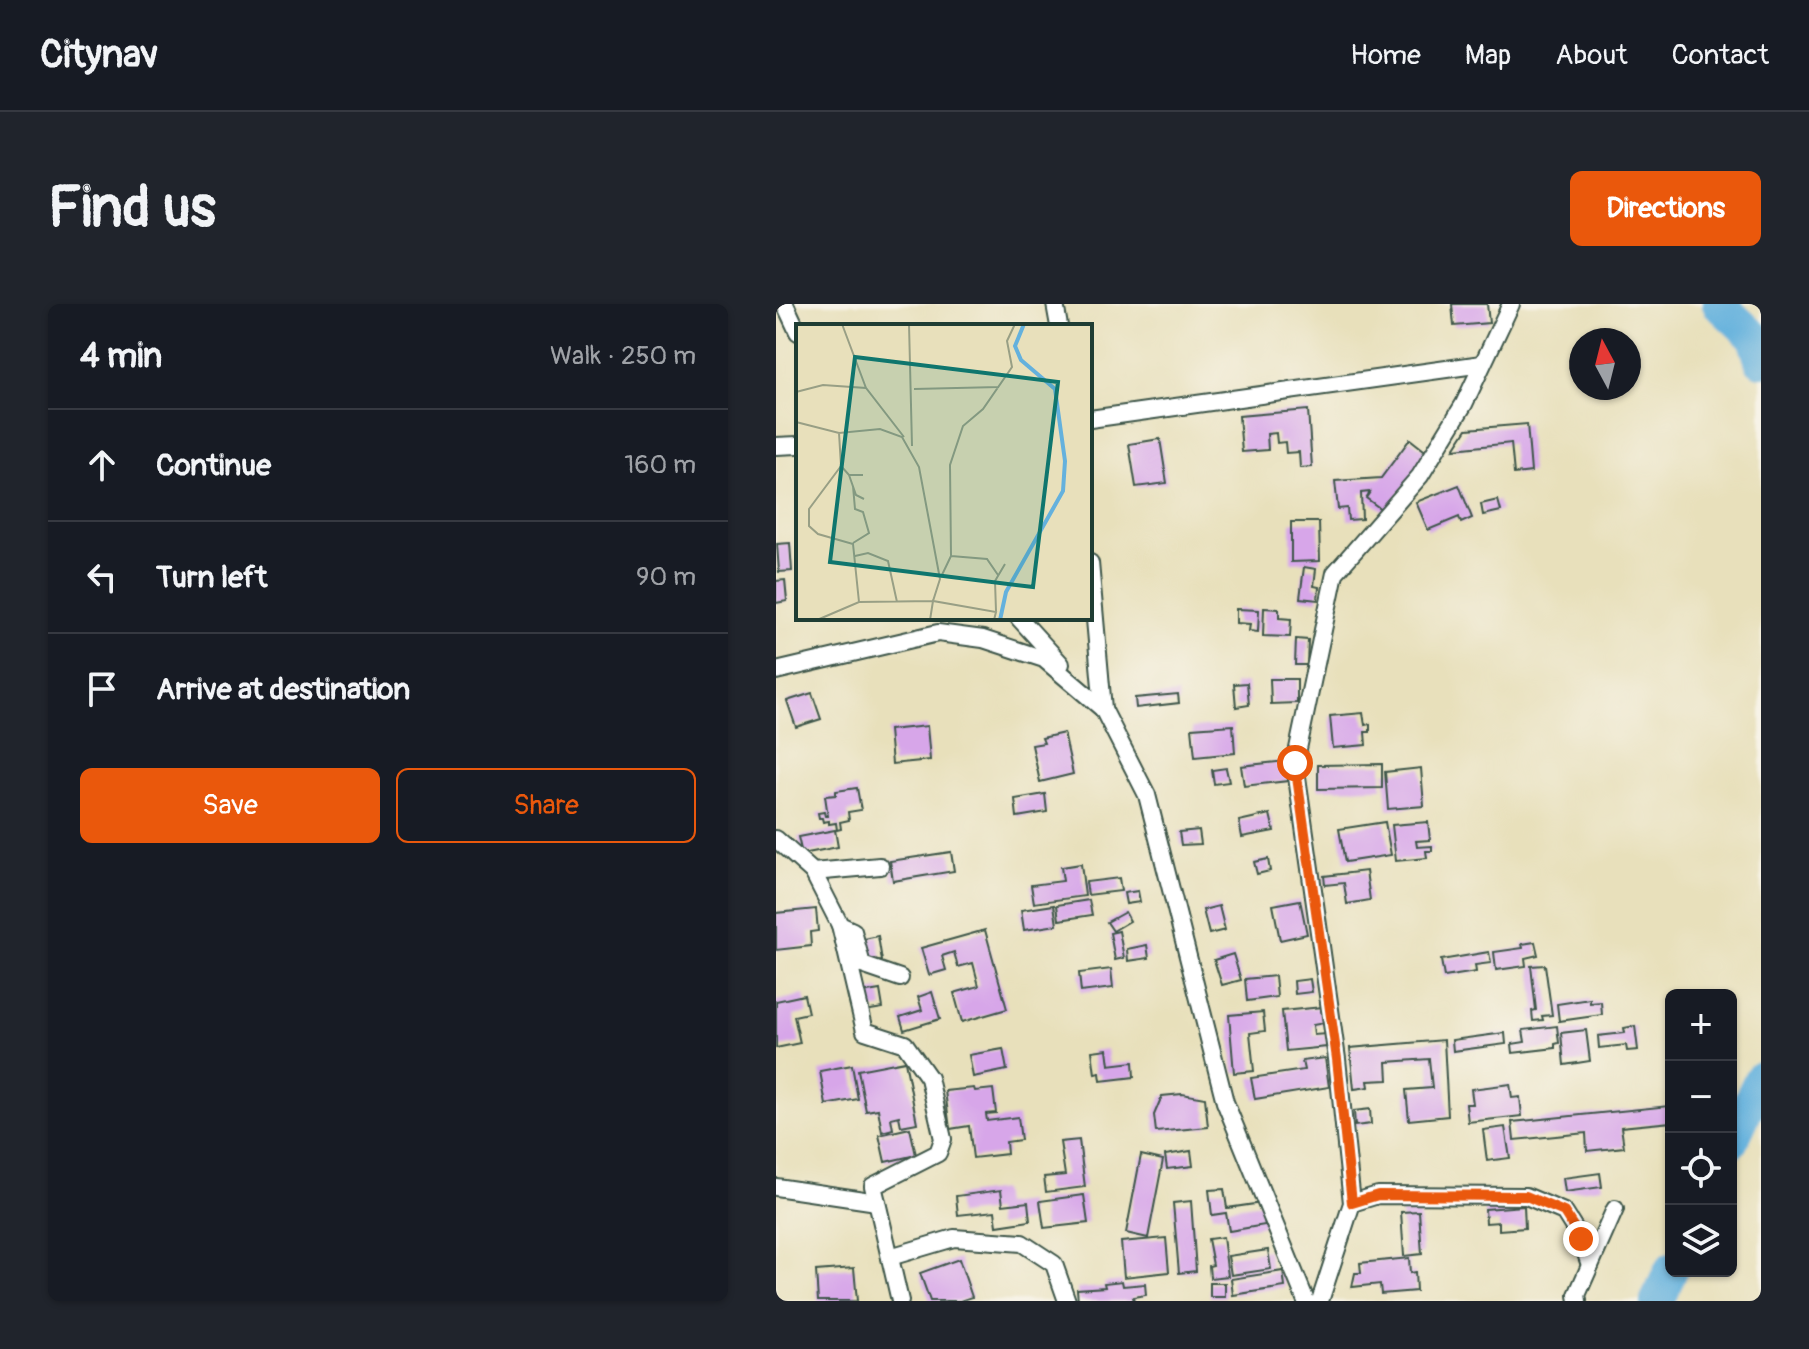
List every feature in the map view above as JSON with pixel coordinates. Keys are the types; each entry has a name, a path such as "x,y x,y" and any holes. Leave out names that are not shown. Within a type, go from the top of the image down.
{"street":[{"path":"785,304 796,328"},
{"path":"1055,304 1059,324"},
{"path":"1320,1301 1352,1203 1337,1059 1295,763 1335,573 1420,476 1464,404 1511,304"},
{"path":"1092,419 1482,364"},
{"path":"776,446 796,445"},
{"path":"1092,585 1103,709"},
{"path":"1021,620 1103,709 1147,795 1225,1102 1306,1301"},
{"path":"776,671 938,633 983,639 1044,659 1103,709"},
{"path":"776,839 813,872 840,925 865,1031 905,1044 929,1078 943,1139 938,1153 873,1186 900,1301"},
{"path":"813,872 880,866"},
{"path":"840,925 853,931 862,965 900,978"},
{"path":"776,1187 877,1202"},
{"path":"1352,1203 1378,1195 1526,1196 1564,1212 1581,1239 1590,1265"},
{"path":"1578,1301 1577,1295 1615,1209"},
{"path":"890,1257 954,1238 1022,1243 1054,1264 1067,1301"}],"building":[{"path":"1452,304 1487,304 1489,323 1454,326"},
{"path":"1308,410 1312,467 1300,468 1299,452 1286,453 1285,442 1277,443 1276,433 1267,434 1268,450 1242,452 1239,416"},
{"path":"1527,424 1531,472 1514,474 1511,443 1454,449 1467,429"},
{"path":"1160,439 1167,483 1136,487 1129,444"},
{"path":"1410,439 1429,454 1385,512 1366,498 1370,492 1361,493 1362,519 1348,520 1347,508 1338,509 1335,481 1381,478"},
{"path":"1459,485 1472,518 1461,523 1459,517 1428,530 1416,502"},
{"path":"1498,500 1501,511 1483,515 1481,504"},
{"path":"1291,522 1319,522 1320,561 1291,562"},
{"path":"790,543 792,571 779,572 777,544"},
{"path":"1304,567 1316,569 1314,586 1319,587 1318,600 1300,598"},
{"path":"785,580 787,601 776,603 776,581"},
{"path":"1264,608 1279,609 1279,618 1291,619 1290,637 1263,636"},
{"path":"1236,609 1259,610 1258,632 1249,631 1250,624 1236,623"},
{"path":"1296,639 1308,640 1307,665 1295,665"},
{"path":"1270,679 1297,679 1297,703 1271,704"},
{"path":"1247,683 1249,705 1236,707 1234,684"},
{"path":"812,693 821,719 796,727 787,701"},
{"path":"1178,694 1179,703 1136,708 1135,698"},
{"path":"1363,713 1365,725 1370,724 1370,732 1365,732 1366,745 1333,748 1330,716"},
{"path":"1233,725 1235,753 1195,757 1192,728"},
{"path":"927,726 930,760 892,764 889,730"},
{"path":"1064,733 1073,774 1040,782 1032,745 1044,743 1042,738"},
{"path":"1286,761 1288,781 1244,786 1241,766"},
{"path":"1382,764 1382,788 1318,789 1318,765"},
{"path":"1226,768 1229,782 1214,784 1212,770"},
{"path":"1421,768 1424,806 1388,809 1385,772"},
{"path":"857,788 861,810 848,812 849,820 840,822 841,829 837,830 836,823 829,824 829,821 823,822 819,818 818,813 824,812 828,816 825,796"},
{"path":"1045,794 1047,812 1017,817 1015,799"},
{"path":"1270,814 1274,831 1242,837 1239,821"},
{"path":"1385,822 1391,855 1345,862 1339,829"},
{"path":"1428,822 1430,840 1416,841 1417,847 1432,846 1432,851 1426,851 1427,858 1396,861 1392,825"},
{"path":"835,830 838,847 802,854 798,837"},
{"path":"1199,830 1201,844 1181,845 1179,832"},
{"path":"951,852 954,871 893,881 890,861"},
{"path":"1268,859 1270,871 1257,874 1254,862"},
{"path":"1081,864 1085,896 1034,903 1031,885 1063,881 1061,867"},
{"path":"1366,871 1370,900 1347,904 1344,883 1325,885 1324,876"},
{"path":"1119,878 1121,891 1088,895 1086,882"},
{"path":"1138,891 1140,902 1126,904 1124,893"},
{"path":"1089,900 1092,915 1059,920 1057,905"},
{"path":"1300,900 1307,934 1280,940 1273,905"},
{"path":"1054,905 1057,925 1024,930 1021,910"},
{"path":"1219,906 1225,930 1209,934 1203,910"},
{"path":"816,909 818,931 810,932 811,946 776,950 776,913"},
{"path":"1125,912 1130,921 1113,931 1107,922"},
{"path":"985,930 1007,1009 962,1022 954,993 979,986 973,963 958,967 954,952 942,956 946,970 929,975 921,948"},
{"path":"1119,931 1124,958 1115,960 1110,933"},
{"path":"878,936 882,961 867,963 864,939"},
{"path":"1535,942 1538,955 1525,958 1526,966 1496,970 1494,952 1523,948 1522,944"},
{"path":"1147,945 1149,958 1128,961 1127,949"},
{"path":"1489,952 1491,963 1475,965 1476,972 1444,977 1441,960"},
{"path":"1233,954 1241,980 1222,985 1214,960"},
{"path":"1545,965 1552,1015 1533,1021 1532,1011 1536,1010 1531,966"},
{"path":"1111,969 1113,988 1081,992 1079,973"},
{"path":"1275,976 1277,997 1247,1001 1245,979"},
{"path":"1310,979 1312,992 1295,994 1294,981"},
{"path":"880,990 883,1008 864,1011 861,993"},
{"path":"932,992 940,1019 904,1030 900,1017 922,1010 918,997"},
{"path":"804,995 808,1013 794,1016 800,1043 776,1048 776,1001"},
{"path":"1590,999 1590,1003 1601,1002 1602,1015 1559,1021 1557,1004"},
{"path":"1322,1007 1324,1023 1313,1025 1314,1035 1326,1034 1327,1047 1286,1051 1282,1011"},
{"path":"1263,1012 1265,1031 1250,1033 1254,1071 1234,1073 1229,1015"},
{"path":"1557,1026 1559,1043 1555,1044 1555,1048 1513,1053 1512,1044 1525,1042 1523,1030"},
{"path":"1635,1026 1638,1050 1627,1051 1626,1045 1599,1048 1598,1036 1625,1033 1624,1028"},
{"path":"1586,1030 1590,1061 1564,1065 1561,1033"},
{"path":"1505,1033 1506,1044 1453,1051 1452,1040"},
{"path":"1444,1040 1448,1116 1409,1120 1406,1090 1432,1088 1429,1059 1387,1062 1388,1080 1368,1081 1369,1087 1354,1089 1350,1048"},
{"path":"1003,1049 1007,1070 973,1077 969,1055"},
{"path":"1107,1049 1109,1065 1133,1062 1134,1077 1101,1081 1100,1073 1095,1074 1092,1051"},
{"path":"1325,1058 1329,1087 1255,1099 1251,1078 1304,1070 1302,1061"},
{"path":"905,1061 917,1123 901,1126 899,1116 891,1118 893,1129 882,1132 878,1109 866,1111 858,1070"},
{"path":"852,1065 858,1099 826,1105 820,1071"},
{"path":"1510,1084 1512,1098 1520,1097 1522,1116 1468,1122 1466,1104 1473,1104 1471,1089"},
{"path":"974,1088 975,1091 993,1089 996,1113 986,1114 987,1121 1018,1117 1021,1140 1006,1142 1007,1154 973,1158 969,1126 950,1129 945,1091"},
{"path":"1182,1094 1205,1098 1208,1127 1156,1132 1154,1115 1162,1096"},
{"path":"1665,1106 1665,1123 1621,1127 1624,1147 1587,1151 1586,1133 1514,1140 1512,1122"},
{"path":"1370,1109 1371,1124 1355,1126 1354,1111"},
{"path":"1505,1127 1510,1158 1487,1161 1483,1130"},
{"path":"910,1128 916,1155 885,1162 879,1135"},
{"path":"1079,1140 1085,1187 1046,1192 1044,1177 1065,1175 1060,1142"},
{"path":"1191,1151 1193,1166 1167,1169 1165,1155"},
{"path":"1141,1155 1163,1160 1148,1238 1126,1233"},
{"path":"1600,1173 1602,1187 1565,1192 1563,1178"},
{"path":"1224,1189 1227,1208 1262,1203 1265,1225 1229,1231 1226,1213 1212,1215 1209,1190"},
{"path":"1001,1190 1003,1205 1028,1202 1030,1221 997,1226 995,1211 958,1215 956,1196"},
{"path":"1084,1195 1088,1223 1044,1228 1040,1201"},
{"path":"1191,1201 1196,1271 1179,1273 1173,1203"},
{"path":"1524,1206 1525,1228 1499,1230 1499,1222 1486,1223 1485,1209"},
{"path":"1419,1211 1422,1254 1404,1256 1401,1212"},
{"path":"1223,1237 1228,1276 1210,1278 1209,1266 1213,1265 1208,1239"},
{"path":"1166,1238 1169,1272 1124,1277 1121,1242"},
{"path":"1268,1250 1271,1269 1231,1275 1228,1256"},
{"path":"1409,1258 1410,1273 1415,1272 1416,1291 1381,1294 1380,1284 1352,1287 1355,1273 1361,1273 1360,1263"},
{"path":"959,1259 972,1297 960,1301 930,1301 920,1273"},
{"path":"854,1268 857,1301 818,1301 816,1271"},
{"path":"1283,1271 1285,1287 1233,1295 1231,1279"},
{"path":"1122,1281 1123,1286 1145,1284 1146,1295 1133,1297 1134,1301 1078,1301 1077,1289 1105,1287 1104,1283"},
{"path":"1210,1283 1225,1283 1225,1297 1210,1297"}],"waterway":[{"path":"1719,304 1754,337 1761,360"},
{"path":"1735,1133 1761,1078"},
{"path":"1657,1301 1668,1277"}],"route":[{"path":"1295,763 1337,1059 1352,1203 1378,1195 1526,1196 1564,1212 1581,1239"}]}
